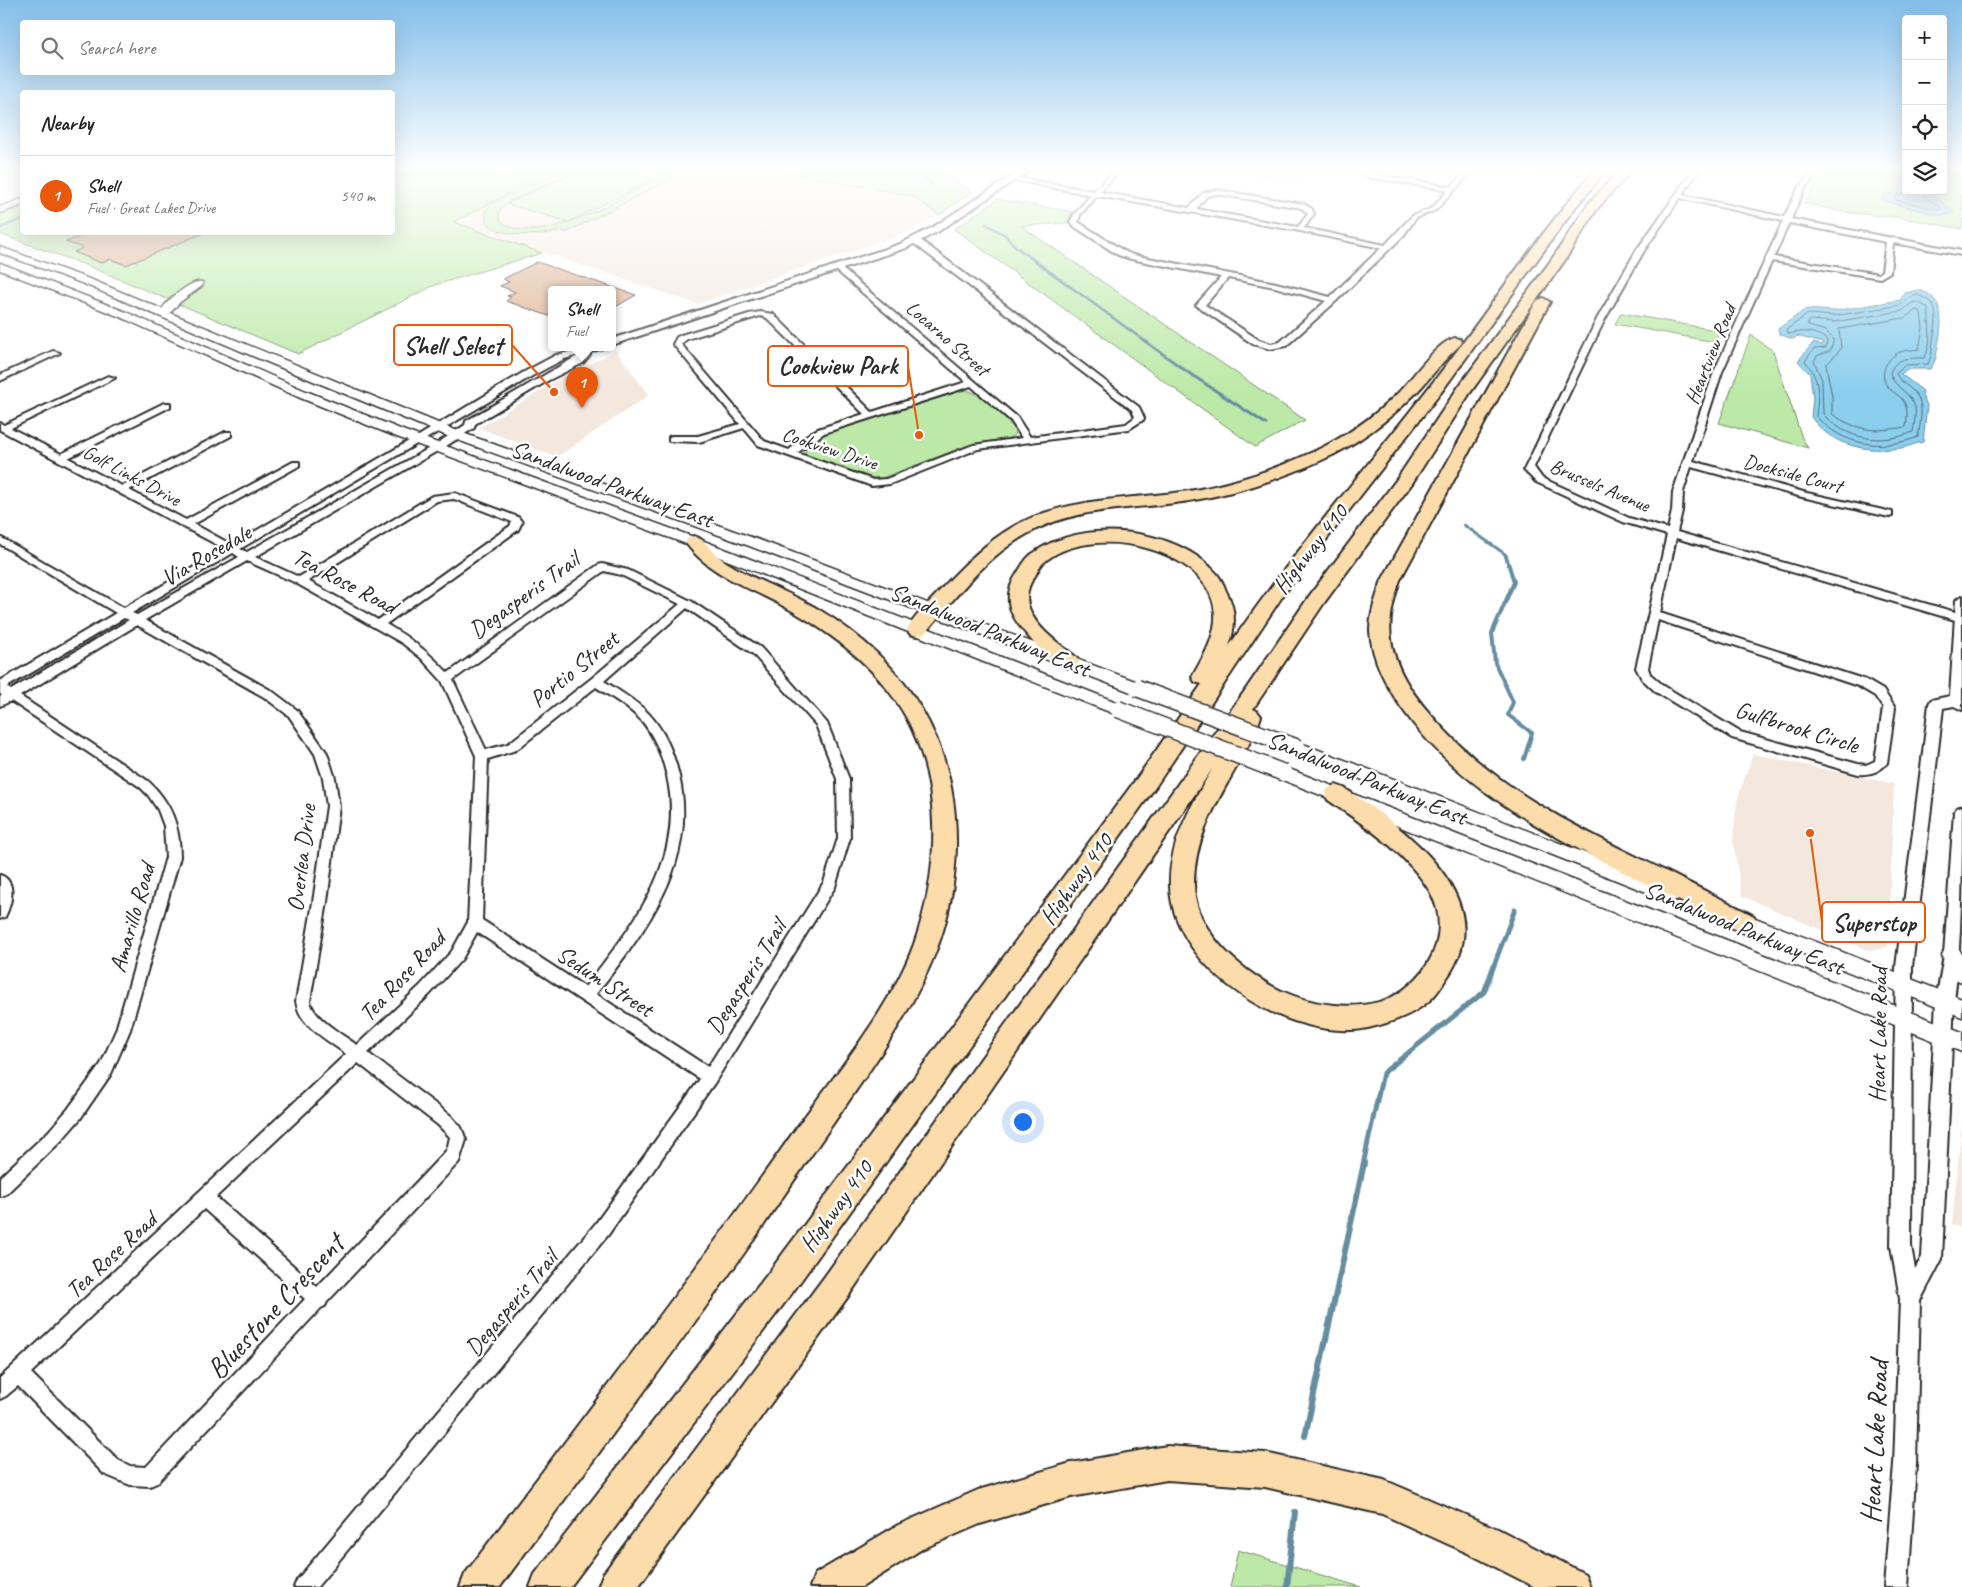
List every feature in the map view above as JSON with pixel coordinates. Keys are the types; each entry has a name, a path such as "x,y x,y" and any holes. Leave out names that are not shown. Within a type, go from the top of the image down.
{"highway":[{"name":"Highway 410","path":"548,1587 781,1282 1148,780 1277,590 1437,388 1542,244"},
{"name":"Highway 410","path":"616,1587 842,1279 1251,697 1317,599 1404,482 1463,392 1568,244"},
{"path":"1558,260 1556,278 1391,580 1383,604 1380,624 1384,652 1399,688 1436,737 1478,777 1506,798 1546,822 1745,922"},
{"path":"917,629 973,568 999,544 1022,529 1054,516 1086,508 1190,496 1236,486 1319,456 1374,421 1410,390 1452,345 1485,322"},
{"path":"1069,662 1037,636 1021,613 1017,601 1019,587 1027,568 1045,553 1061,545 1086,538 1102,536 1136,539 1180,553 1202,569 1216,584 1224,604 1225,613 1217,650 1204,674 1152,754 1148,780"},
{"path":"478,1587 771,1190 898,1003 926,947 940,893 944,856 944,816 938,778 929,744 904,698 878,664 841,631 712,560 694,542"},
{"path":"1251,697 1250,719 1195,823 1184,857 1182,886 1186,909 1194,928 1208,950 1229,973 1251,989 1300,1011 1329,1017 1355,1018 1383,1013 1403,1005 1424,990 1437,975 1447,956 1450,927 1438,884 1427,869 1390,831 1336,794"},
{"path":"828,1587 910,1538 978,1507 1071,1480 1167,1463 1265,1470 1384,1497 1485,1542 1572,1587"}],"main road":[{"name":"Sandalwood Parkway East","path":"0,250 88,282 436,428 757,544 933,612 1298,748 1953,1005"},
{"name":"Sandalwood Parkway East","path":"0,266 122,314 302,394 436,448 694,542 1953,1039"},
{"path":"164,314 175,299 192,290 198,284"},
{"path":"122,314 144,306"},
{"path":"1952,955 1962,973"}],"street":[{"path":"616,341 887,252 906,244"},
{"name":"Cookview Drive","path":"870,415 773,318 766,315 755,314 684,337 680,339 678,344 762,443 872,483 879,483 976,447 1129,426 1140,418 1136,409 920,244"},
{"path":"1105,244 1120,254 1131,257 1276,285 1332,300"},
{"path":"1372,244 1386,247"},
{"path":"1226,275 1200,305 1263,345 1270,347 1283,344 1332,300 1389,244"},
{"name":"Brussels Avenue","path":"1645,244 1601,319 1529,467 1532,474 1539,480 1626,520 1961,618"},
{"name":"Heartview Road","path":"1672,533 1677,511 1678,492 1718,372 1774,244"},
{"path":"1768,258 1880,276 1886,272 1889,244"},
{"path":"1916,244 1962,253"},
{"name":"Locarno Street","path":"839,268 1014,419 1028,440"},
{"path":"417,440 560,357 586,351"},
{"path":"436,448 470,426 470,423 545,378 579,361 592,351"},
{"path":"0,378 56,353"},
{"path":"2,427 111,378"},
{"path":"790,454 812,435 972,382"},
{"path":"61,458 167,405"},
{"path":"672,440 699,439 745,425"},
{"name":"Golf Links Drive","path":"2,427 247,556"},
{"path":"122,490 228,434"},
{"name":"Via Rosedale","path":"3,693 125,613 417,440"},
{"name":"Via Rosedale","path":"3,693 137,620 436,448"},
{"name":"Dockside Court","path":"1688,463 1813,497 1889,514"},
{"path":"187,524 296,464"},
{"path":"300,581 436,498 454,496 515,518 517,522 512,530 379,624"},
{"name":"Gulfbrook Circle","path":"1654,615 1837,674 1873,688 1886,700 1889,708 1881,763 1868,770 1858,769 1736,735 1660,689 1646,676 1642,668 1642,662 1672,533"},
{"name":"Overlea Drive","path":"0,540 268,694 293,713 307,731 321,753 329,778 333,806 303,1006 307,1014 315,1022 358,1056"},
{"name":"Tea Rose Road","path":"0,1390 358,1056 426,990 457,955 475,923 482,756 447,679 426,655 406,640 300,581 247,556"},
{"name":"Degasperis Trail","path":"304,1587 602,1229 710,1077 830,884 844,838 843,779 821,723 757,651 687,603 624,572 602,567 447,679"},
{"name":"Heart Lake Road","path":"1896,1587 1904,1464 1910,1299 1901,1246 1903,985 1912,892 1936,704 1960,702 1962,600"},
{"name":"Portio Street","path":"482,756 512,747 596,681 687,603"},
{"path":"586,996 648,912 668,871 679,826 675,779 662,741 640,713 596,681"},
{"name":"Amarillo Road","path":"0,1188 31,1161 59,1132 93,1089 106,1069 123,1030 173,857 174,845 170,820 164,806 154,792 3,693"},
{"name":"Heart Lake Road","path":"1910,1299 1932,1259 1953,1039 1953,1005 1948,989 1962,812"},
{"path":"0,880 6,888 6,896 0,912"},
{"name":"Sedum Street","path":"475,923 710,1077"},
{"name":"Bluestone Crescent","path":"18,1373 111,1466 122,1474 133,1477 150,1476 319,1300 453,1156 459,1144 457,1132 444,1120 358,1056"},
{"path":"205,1198 319,1300"}],"shaded area":[{"path":"519,244 873,244 697,304"},
{"path":"616,351 649,395 557,457 479,428 571,372"},
{"path":"1753,754 1894,784 1888,947 1871,951 1742,896 1733,841 1737,801"},
{"path":"1962,1125 1962,1228 1952,1224"}],"green space":[{"path":"28,244 517,244 542,253 435,285 298,354 88,266"},
{"path":"975,244 1047,244 1305,420 1255,447"},
{"path":"1621,313 1720,331 1715,342 1615,324"},
{"path":"1751,335 1773,351 1802,438 1808,448 1719,423"},
{"path":"964,390 970,391 984,399 992,406 1015,430 1014,435 1009,438 966,446 882,478 872,478 809,456 805,452 806,448 825,434"},
{"path":"1238,1550 1361,1587 1230,1587"}],"water":[{"path":"1918,290 1926,293 1937,302 1941,316 1936,359 1933,365 1930,369 1907,369 1901,374 1923,391 1922,396 1927,405 1923,442 1901,448 1875,449 1863,448 1839,441 1819,427 1811,417 1813,398 1810,374 1798,361 1813,343 1822,345 1823,343 1797,336 1793,339 1779,334 1778,329 1806,309 1834,311 1900,300 1905,293"}],"building":[{"path":"72,244 177,244 126,265 110,259 101,263 74,252 83,248"},
{"path":"537,262 609,286 548,286 548,316 506,301 511,297 507,296 515,292 500,286 509,282 503,279"},
{"path":"616,288 636,295 616,307"}],"waterway":[{"path":"1013,244 1146,342"},
{"path":"1145,341 1186,371 1266,424"},
{"path":"1464,525 1505,554 1506,557"},
{"path":"1506,556 1514,582 1492,633 1495,663 1513,702 1508,715 1532,733 1524,759"},
{"path":"1363,1165 1383,1073 1484,992 1515,909"},
{"path":"1305,1436 1364,1163"},
{"path":"1287,1587 1295,1512"}],"place":[{"name":"Shell Select","path":"554,392"},
{"name":"Shell","path":"582,408"},
{"name":"Cookview Park","path":"919,435"},
{"name":"Superstop","path":"1810,833"}]}
